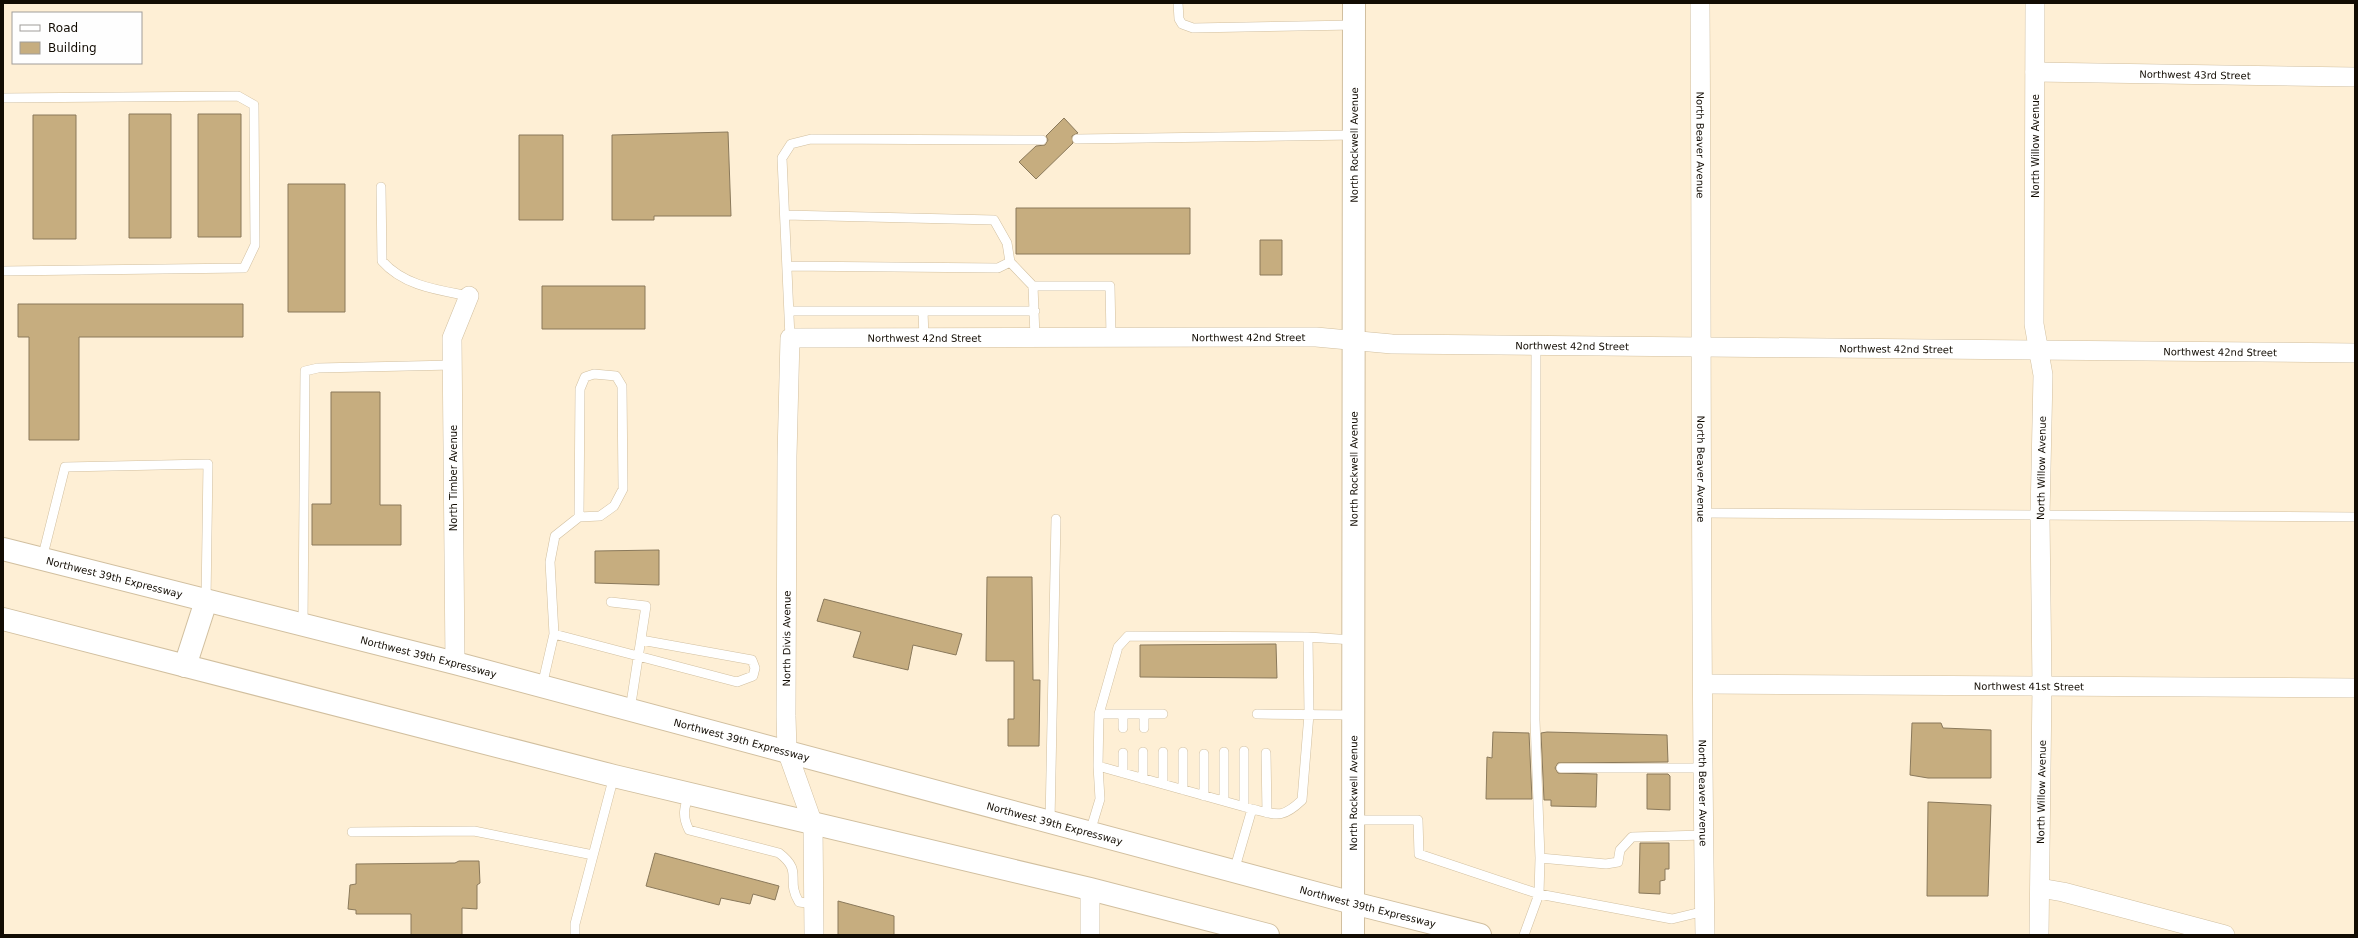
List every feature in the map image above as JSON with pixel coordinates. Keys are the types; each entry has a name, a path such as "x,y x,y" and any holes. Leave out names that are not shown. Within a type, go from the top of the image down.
{"main road":[{"name":"North Rockwell Avenue","path":"1353,935 1352,341 1354,3"},
{"name":"Northwest 39th Expressway","path":"3,549 454,663 1353,903 1480,935"},
{"path":"185,666 206,601"},
{"path":"3,619 614,776 1090,889 1268,935"}],"street":[{"name":"North Beaver Avenue","path":"1700,3 1700,513 1705,935"},
{"name":"North Willow Avenue","path":"2035,3 2034,324 2043,375 2040,516 2042,686 2039,935"},
{"name":"Northwest 43rd Street","path":"2035,72 2355,77"},
{"name":"North Timber Avenue","path":"454,663 452,338 469,296"},
{"name":"Northwest 42nd Street","path":"790,338 1316,337 1392,344 2355,353"},
{"name":"North Divis Avenue","path":"790,338 787,464 787,751 813,824 814,935"},
{"name":"Northwest 41st Street","path":"1703,684 2355,688"},
{"path":"2040,888 2063,892 2225,935"},
{"path":"1090,889 1090,935"}],"lane":[{"path":"1178,3 1179,18 1182,24 1193,28 1354,25"},
{"path":"3,98 238,96 254,105 256,245 244,268 3,271"},
{"path":"1077,139 1354,135"},
{"path":"790,338 782,158 791,144 811,139 1042,140"},
{"path":"381,187 382,261 390,270 408,280 429,288 469,296"},
{"path":"785,215 994,220 1007,243 1010,262 1033,286 1035,337"},
{"path":"787,266 998,268 1010,262"},
{"path":"1033,286 1110,286 1111,337"},
{"path":"790,311 1035,311"},
{"path":"923,311 924,338"},
{"path":"1524,935 1539,894 1540,858 1535,720 1536,345"},
{"path":"303,625 305,371 318,368 453,365"},
{"path":"542,686 554,634 550,562 555,536 578,517 600,516 614,506 623,489 622,386 616,376 594,374 585,377 580,389 578,517"},
{"path":"42,559 66,467 208,464 206,601"},
{"path":"1700,513 2355,517"},
{"path":"1050,822 1056,519"},
{"path":"610,602 646,606 641,640 637,655 630,710"},
{"path":"554,634 738,682 753,676 755,668 752,660 746,658 641,640"},
{"path":"1090,832 1100,799 1098,766 1099,714 1118,647 1128,636 1308,637 1353,640"},
{"path":"1098,766 1267,813 1274,814 1289,812 1302,800 1309,714 1308,637"},
{"path":"1099,714 1163,714"},
{"path":"1123,714 1123,728"},
{"path":"1144,714 1144,728"},
{"path":"1262,717 1309,714 1353,715"},
{"path":"1234,871 1248,808 1244,751"},
{"path":"1143,752 1143,779"},
{"path":"1163,752 1163,784"},
{"path":"1184,752 1184,790"},
{"path":"1224,752 1224,801"},
{"path":"1123,753 1123,773"},
{"path":"1266,753 1267,813"},
{"path":"1204,754 1204,796"},
{"path":"1561,768 1704,768"},
{"path":"575,935 575,924 614,776"},
{"path":"689,794 683,809 684,820 689,830 779,853 790,861 793,868 794,894 799,902 814,904"},
{"path":"1353,820 1418,820 1419,854 1539,894 1672,919 1705,911"},
{"path":"352,832 474,830 593,855"},
{"path":"1540,858 1606,864 1618,862 1620,850 1632,837 1704,835"}],"building":[{"path":"129,114 171,114 171,238 129,238"},
{"path":"198,114 241,114 241,237 198,237"},
{"path":"33,115 76,115 76,239 33,239"},
{"path":"1064,118 1078,133 1072,136 1073,143 1036,179 1019,162 1036,146 1045,145 1048,140 1046,136"},
{"path":"728,132 731,216 654,216 654,220 612,220 612,135"},
{"path":"519,135 563,135 563,220 519,220"},
{"path":"288,184 345,184 345,312 288,312"},
{"path":"1016,208 1190,208 1190,254 1016,254"},
{"path":"1260,240 1282,240 1282,275 1260,275"},
{"path":"542,286 645,286 645,329 542,329"},
{"path":"18,304 243,304 243,337 79,337 79,440 29,440 29,337 18,337"},
{"path":"331,392 380,392 380,505 401,505 401,545 312,545 312,504 331,504"},
{"path":"659,550 659,585 595,583 595,551"},
{"path":"987,577 1032,577 1033,680 1040,680 1039,746 1008,746 1008,719 1014,719 1014,661 986,661"},
{"path":"824,599 962,634 956,655 913,645 908,670 853,657 861,632 817,621"},
{"path":"1276,644 1277,678 1140,677 1140,645"},
{"path":"1912,723 1941,723 1943,728 1991,730 1991,778 1928,778 1910,775"},
{"path":"1493,732 1529,733 1532,799 1486,799 1487,757 1492,758"},
{"path":"1541,733 1667,735 1668,762 1558,763 1555,768 1558,773 1597,774 1596,807 1551,806 1551,800 1544,800"},
{"path":"1647,774 1668,774 1670,776 1670,810 1647,809"},
{"path":"1928,802 1991,805 1988,896 1927,896"},
{"path":"1640,843 1669,843 1669,869 1665,869 1665,880 1660,881 1660,894 1639,893"},
{"path":"655,853 779,886 775,900 753,894 750,904 721,898 719,905 646,886"},
{"path":"459,861 479,861 480,883 477,885 477,909 462,908 462,935 411,935 411,914 356,914 356,910 348,909 350,885 356,884 356,864 455,863"},
{"path":"838,901 894,916 894,935 838,935"}]}
